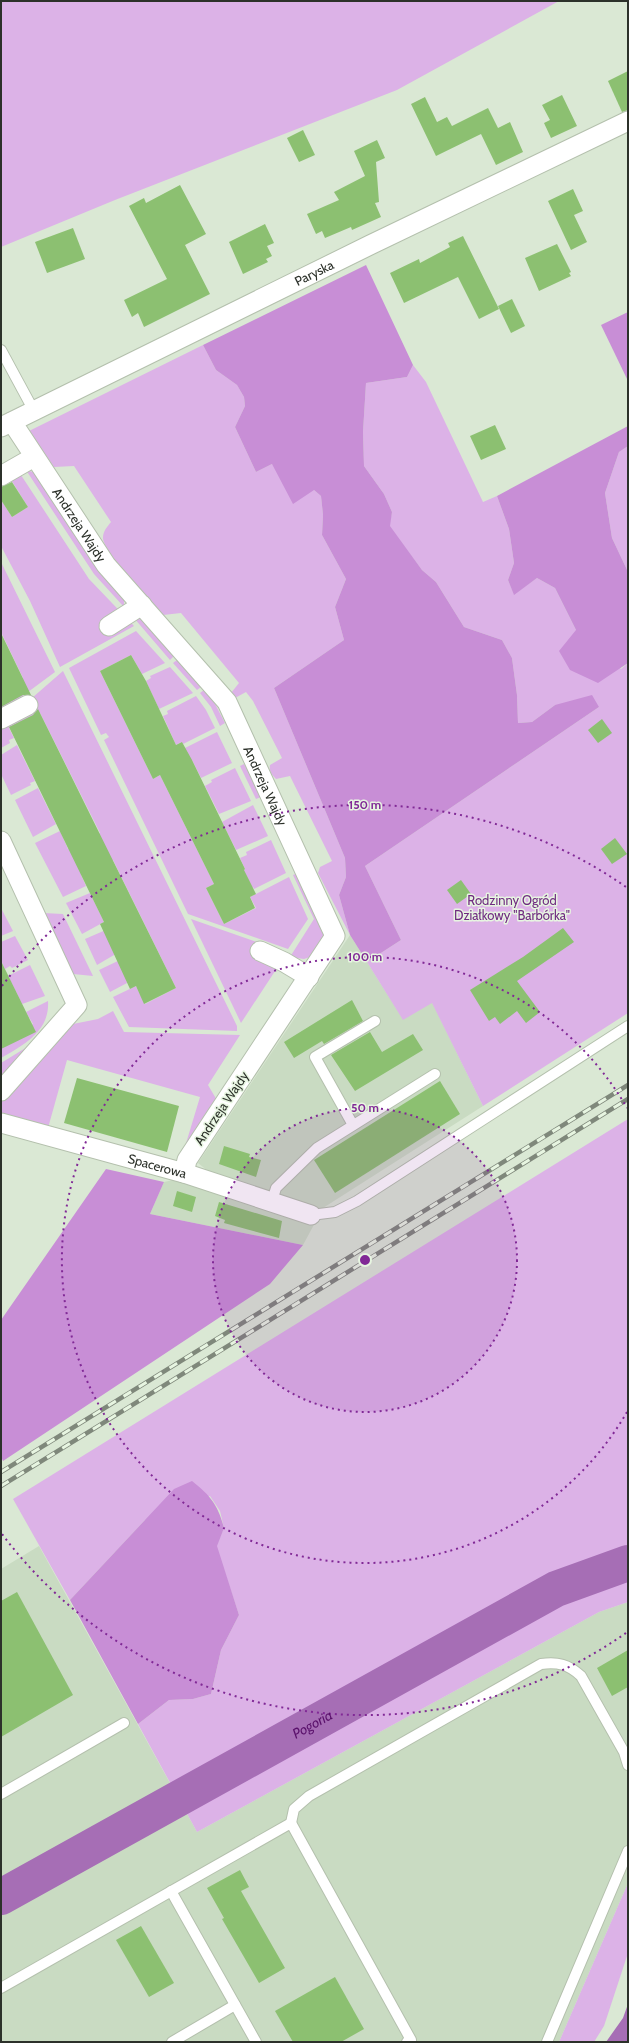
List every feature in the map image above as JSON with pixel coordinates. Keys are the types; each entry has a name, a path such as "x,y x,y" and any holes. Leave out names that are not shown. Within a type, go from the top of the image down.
{"street":[{"name":"Paryska","path":"6,424 362,249 628,121"},
{"name":"Andrzeja Wajdy","path":"6,424 34,457 106,565 227,702 335,936 187,1160 184,1173"},
{"path":"1,476 34,457"},
{"path":"109,626 142,605"},
{"path":"1,719 28,705"},
{"path":"1,841 77,1005 1,1091"},
{"path":"260,951 284,962 308,977"},
{"name":"Spacerowa","path":"1,1123 184,1173 311,1215"}],"lane":[{"path":"1,350 34,411"},
{"path":"353,1125 315,1057 375,1021"},
{"path":"311,1215 335,1212 357,1201 628,1026"},
{"path":"272,1201 276,1188 317,1148 435,1074"},
{"path":"410,2041 291,1823 294,1809 309,1796 541,1664 556,1662 572,1668 581,1676 624,1752 628,1765"},
{"path":"1,1794 124,1723"},
{"path":"1,1988 291,1823"},
{"path":"547,2042 628,1850"},
{"path":"171,1891 256,2042"},
{"path":"172,2042 236,2005"}],"shaded area":[{"path":"366,265 413,365 407,377 366,383 363,432 364,466 384,494 392,512 390,526 422,570 436,582 464,627 502,640 512,658 517,695 518,723 532,722 555,705 592,695 599,707 365,866 401,940 367,962 350,935 339,895 346,877 345,858 274,688 344,640 335,607 346,579 322,535 323,515 321,496 314,490 293,504 272,464 256,472 235,427 245,406 244,397 237,385 216,370 203,345"},
{"path":"628,312 628,381 601,325"},
{"path":"628,426 628,446 619,452 605,493 612,538 628,572 628,663 598,683 570,670 559,651 576,630 555,588 537,578 514,595 508,580 514,563 509,529 497,496"},
{"path":"350,935 403,1019 432,1002 483,1106 323,1208 303,1245 150,1214 164,1182 209,1172 198,1163"},
{"path":"106,1169 164,1182 150,1214 303,1245 270,1284 3,1461 1,1457 1,1320"},
{"path":"192,1481 209,1496 222,1520 224,1528 217,1546 239,1615 221,1650 211,1694 193,1699 169,1700 138,1724 70,1600 174,1489"},
{"path":"39,1546 197,1832 599,1612 628,1602 628,1883 559,2042 1,2042 1,1569"},
{"path":"628,2004 628,2042 606,2042 623,2018"}],"green space":[{"path":"1,1 559,1 397,90 115,200 1,247"},
{"path":"203,345 216,370 237,385 244,397 245,406 235,427 256,472 272,464 321,496 323,515 322,535 346,579 335,607 344,640 274,688 345,858 346,877 339,895 350,935 318,873 320,867 332,861 290,776 276,779 271,772 270,765 282,758 253,701 246,692 235,698 231,693 239,683 181,613 163,615 119,565 105,545 103,538 106,529 111,522 74,466 54,467 29,431"},
{"name":"Rodzinny Ogród Działkowy \"Barbórka\"","path":"413,365 426,382 483,502 497,496 509,529 514,563 508,580 514,594 537,578 555,588 576,630 621,669 628,663 628,1013 483,1106 432,1003 403,1020 367,962 401,940 365,866 599,707 555,705 532,722 518,723 517,695 512,658 502,640 464,627 436,582 422,570 389,526 392,512 384,494 364,466 363,432 366,383 407,377"},
{"path":"628,446 628,572 612,538 605,493 619,452"},
{"path":"26,470 33,472 99,571 124,599 124,607 94,574"},
{"path":"19,472 89,579 134,626 60,667 30,601 1,546 1,500 12,517 28,507 10,478"},
{"path":"1,562 55,672 1,712 1,689 23,678 1,632"},
{"path":"137,617 141,619 174,656 170,660 134,618"},
{"path":"136,631 165,663 142,674 131,655 100,671 153,779 160,775 214,884 206,888 224,924 256,908 250,897 289,877 308,919 288,949 188,914 104,740 109,737 106,733 101,735 69,668"},
{"path":"177,660 201,687 197,690 173,663"},
{"path":"170,667 193,693 159,709 146,681 151,678 150,676"},
{"path":"63,671 237,1026 237,1031 129,1027 113,997 136,986 145,1004 176,988 113,860 81,875 86,886 63,897 35,843 60,831 68,849 100,833 40,713 9,728 14,738 9,740 10,743 1,748 1,725"},
{"path":"204,690 214,702 225,723 220,726 211,707 200,693"},
{"path":"196,696 206,710 215,728 183,744 182,742 176,745 163,716 168,714 167,711"},
{"path":"217,732 232,763 201,778 192,760 185,763 185,748"},
{"path":"17,745 35,781 30,783 31,785 11,795 1,774 1,755"},
{"path":"244,764 261,797 256,799 240,766"},
{"path":"235,768 251,801 219,814 205,786 212,782 211,780"},
{"path":"38,788 56,824 33,837 15,800"},
{"path":"253,805 268,836 236,850 222,822"},
{"path":"271,840 286,873 254,889 253,887 247,890 238,873 245,869 240,858 247,855 246,852"},
{"path":"298,873 326,933 313,956 304,959 290,957 314,919 293,875"},
{"path":"90,893 104,922 82,934 66,903"},
{"path":"1,908 13,931 1,936"},
{"path":"43,913 63,914 93,976 73,974"},
{"path":"191,919 280,950 279,965 241,1023"},
{"path":"108,929 119,952 97,965 85,939"},
{"path":"15,936 28,960 12,968 10,966 5,969 1,961 1,942"},
{"path":"122,959 127,983 110,992 99,970"},
{"path":"30,965 45,996 22,1004 8,976"},
{"path":"48,1001 45,1021 40,1029 27,1042 1,1058 1,1039 33,1024 26,1012"},
{"path":"113,1011 124,1032 240,1035 208,1085 218,1102 184,1150 200,1097 67,1060 48,1128 1,1115 1,1098 64,1030 73,1024 98,1019"},
{"path":"37,1041 1,1079 1,1063"},
{"path":"628,1119 628,1602 599,1612 197,1832 138,1724 169,1700 193,1699 211,1694 221,1650 239,1615 216,1546 224,1528 220,1511 210,1496 145,1520 70,1600 13,1499"},
{"path":"628,1883 628,1953 604,2026 594,2042 559,2042"}],"building":[{"path":"628,71 628,110 622,112 608,81"},
{"path":"562,95 577,126 551,138 544,123 550,120 542,105"},
{"path":"425,97 437,122 447,117 452,126 488,108 498,128 510,122 523,152 496,165 481,134 436,156 411,104"},
{"path":"303,130 315,155 299,162 287,138"},
{"path":"377,140 385,158 376,162 379,202 375,203 381,217 352,230 351,227 325,238 322,231 316,234 307,214 339,200 334,192 365,176 354,151"},
{"path":"180,185 206,234 185,245 210,294 144,327 138,313 132,317 124,300 167,279 129,206 144,198 146,203"},
{"path":"573,189 583,211 574,215 587,242 571,250 548,201"},
{"path":"265,224 274,243 267,246 272,256 266,259 268,262 243,274 229,242"},
{"path":"73,228 85,259 47,273 35,242"},
{"path":"463,236 499,309 479,319 458,277 404,303 390,273 419,259 420,263 450,247 448,243"},
{"path":"557,244 571,272 569,273 571,276 539,291 525,258"},
{"path":"512,299 525,326 511,333 498,306"},
{"path":"495,425 506,449 481,460 470,436"},
{"path":"12,482 28,507 12,517 1,500 1,487"},
{"path":"1,633 31,695 23,695 1,707"},
{"path":"131,655 146,681 176,745 182,742 192,760 256,894 250,897 255,908 224,924 206,888 214,884 160,775 153,779 100,671"},
{"path":"38,709 176,988 144,1004 136,986 130,989 100,924 104,922 9,727 33,715"},
{"path":"602,719 612,733 598,743 588,730"},
{"path":"615,838 627,854 612,864 601,849"},
{"path":"461,880 471,894 457,904 447,890"},
{"path":"563,928 574,942 517,981 540,1012 526,1023 517,1011 500,1024 495,1017 489,1021 470,990 523,957"},
{"path":"1,961 36,1032 1,1049"},
{"path":"352,1000 363,1021 324,1044 322,1041 294,1058 284,1042"},
{"path":"370,1032 382,1052 413,1034 423,1050 355,1091 331,1055"},
{"path":"77,1078 179,1106 167,1152 64,1123"},
{"path":"440,1081 460,1114 335,1193 314,1160"},
{"path":"224,1146 250,1154 249,1157 261,1160 256,1177 219,1164"},
{"path":"177,1191 196,1197 192,1212 173,1206"},
{"path":"219,1202 282,1221 279,1238 224,1223 225,1220 215,1216"},
{"path":"17,1592 73,1695 1,1737 1,1601"},
{"path":"628,1650 628,1687 612,1696 597,1668"},
{"path":"240,1870 249,1887 241,1891 285,1968 259,1983 222,1919 224,1918 207,1888"},
{"path":"141,1926 174,1983 149,1997 116,1940"},
{"path":"335,1977 364,2029 341,2042 293,2042 275,2011"}],"waterway":[{"name":"Pogoria","path":"1,1897 556,1589 628,1563"}],"railway":[{"path":"1,1472 628,1085"},
{"path":"1,1486 628,1099"}]}
